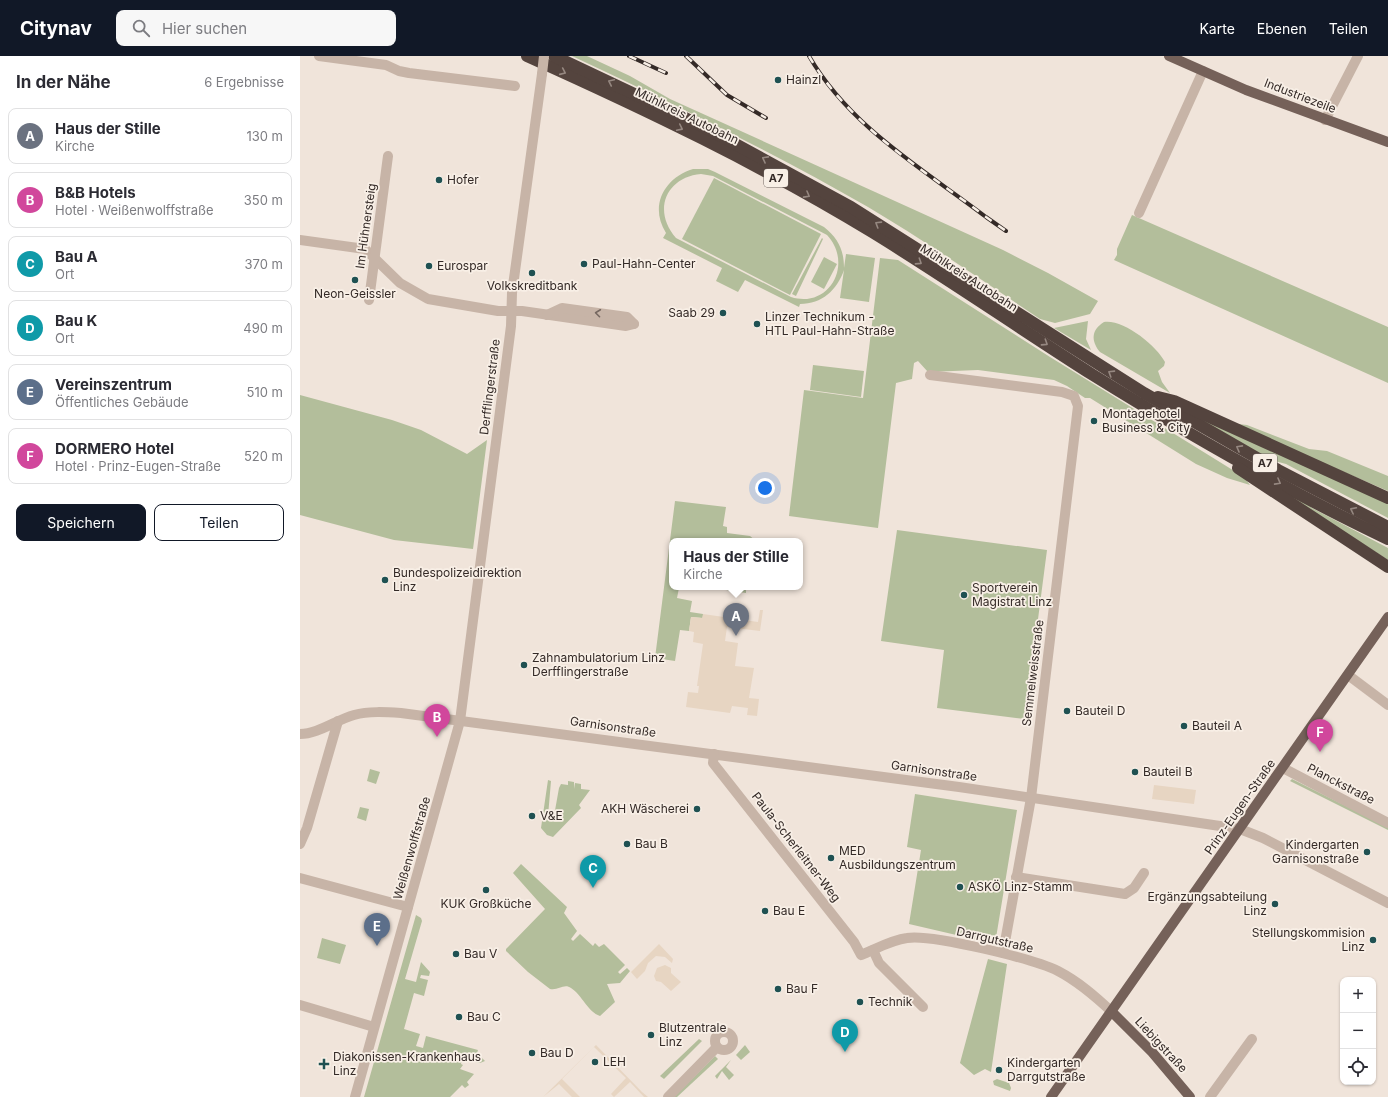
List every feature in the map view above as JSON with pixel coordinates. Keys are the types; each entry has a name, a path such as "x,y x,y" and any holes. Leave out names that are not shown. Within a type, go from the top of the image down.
{"highway":[{"name":"Mühlkreis Autobahn","path":"527,56 686,131 809,196 872,232 1094,375 1208,443 1280,484 1388,540"},
{"name":"Mühlkreis Autobahn","path":"554,56 706,128 851,207 1144,393 1271,467 1388,528"},
{"path":"1144,393 1174,401 1388,498"},
{"path":"1208,443 1241,470 1388,567"}],"main road":[{"name":"Industriezeile","path":"1169,56 1325,120 1388,142"},
{"name":"Prinz-Eugen-Straße","path":"1050,1097 1112,1012 1388,617"},
{"name":"Liebigstraße","path":"1112,1012 1152,1052 1190,1097"}],"street":[{"path":"319,56 386,64 400,71 515,86"},
{"name":"Derfflingerstraße","path":"460,721 512,311 513,289 544,56"},
{"path":"1325,120 1358,56"},
{"path":"1140,213 1203,71"},
{"name":"Im Hühnersteig","path":"369,300 388,156"},
{"path":"300,240 365,249 400,283 428,299 498,311 548,315 626,326 634,324 627,316 562,308 548,315"},
{"name":"Semmelweisstraße","path":"930,375 1069,393 1077,400 1078,412 1031,798 1002,953"},
{"path":"1348,676 1388,705"},
{"name":"Garnisonstraße","path":"300,734 310,732 354,715 386,712 959,787 1240,829 1263,838 1388,903"},
{"path":"300,844 307,828 338,721"},
{"name":"Weißenwolffstraße","path":"355,1097 460,721"},
{"name":"Paula-Scherleitner-Weg","path":"714,754 713,763 854,942 861,956"},
{"name":"Planckstraße","path":"1283,768 1388,823"},
{"path":"1016,877 1125,894 1134,888 1144,873"},
{"path":"300,878 408,907"},
{"name":"Darrgutstraße","path":"861,956 900,939 918,937 1002,953 1042,965 1066,975 1088,991 1112,1012"},
{"path":"873,950 879,963 923,1007"},
{"path":"300,1005 374,1027"},
{"path":"1210,1097 1252,1039"},
{"path":"668,1097 717,1047"}],"green space":[{"path":"572,56 587,56 630,76 670,99 1003,250 1098,301 1090,314 1055,323 1040,319 912,234 868,207 722,128"},
{"path":"693,169 708,169 824,227 829,231 839,245 843,256 844,268 846,254 875,258 869,302 840,298 844,270 833,290 822,299 815,302 800,304 799,307 745,280 738,292 716,281 722,268 663,238 666,233 661,223 659,203 667,186 683,173","holes":["701,174 713,176 827,235 835,246 838,259 837,271 833,281 826,290 816,296 805,299 791,297 676,238 669,228 665,217 664,207 666,197 671,188 679,181 689,177"]},
{"path":"714,178 821,234 790,295 682,239"},
{"path":"1132,215 1388,327 1388,383 1114,260 1117,255 1117,249"},
{"path":"822,238 823,239 796,296 792,294"},
{"path":"824,257 837,264 824,289 811,282"},
{"path":"880,258 898,260 1050,357 1244,477 1250,485 1227,478 1196,464 1090,398 1085,398 1067,386 1054,380 978,370 928,372 918,361 914,363 912,379 896,383 878,528 789,516 804,390 863,398"},
{"path":"1088,321 1086,339 1091,350 1054,328"},
{"path":"1104,322 1112,322 1138,334 1161,355 1165,362 1164,366 1158,371 1162,382 1170,393 1100,352 1095,344 1094,336 1097,329"},
{"path":"813,365 864,371 861,397 810,390"},
{"path":"300,395 392,420 421,430 467,454 487,440 473,549 394,540 300,515"},
{"path":"1191,414 1388,503 1388,518 1286,464 1263,458"},
{"path":"1230,423 1247,425 1309,449 1327,451 1388,476 1388,491"},
{"path":"1264,480 1305,502 1312,508 1388,548 1388,560"},
{"path":"675,501 726,507 723,526 727,527 727,533 750,536 752,538 670,538"},
{"name":"Sportverein Magistrat Linz","path":"897,530 1047,550 1025,719 937,708 944,650 881,641"},
{"path":"669,548 669,590 679,590 677,598 692,601 690,612 703,614 703,618 691,617 689,631 680,630 675,661 655,658"},
{"path":"726,590 746,590 746,593"},
{"path":"370,769 380,772 376,784 367,781"},
{"path":"1292,779 1388,827 1388,830 1290,781"},
{"path":"548,780 551,781 548,816 554,816 561,784 568,785 568,781 574,782 574,789 575,783 581,784 581,789 590,790 579,805 581,808 553,837 547,835 541,828"},
{"name":"ASKÖ Linz-Stamm","path":"915,794 1017,810 995,944 909,924 921,850 907,847"},
{"path":"360,807 369,809 366,821 357,818"},
{"path":"521,864 567,907 564,913 577,931 571,939 573,941 580,934 593,946 595,943 599,947 604,944 625,965 618,972 620,974 627,968 630,971 620,983 607,984 615,1002 600,1016 592,1011 571,988 566,986 550,989 528,972 506,951 506,949 545,909 513,873"},
{"path":"416,915 421,918 422,921 405,979 416,982 421,962 430,972 429,976 421,975 420,978 428,980 424,996 414,993 404,1029 420,1034 416,1046 423,1048 426,1036 478,1050 477,1053 485,1061 480,1063 462,1059 461,1064 463,1065 460,1069 474,1074 467,1082 469,1085 465,1088 462,1085 450,1097 364,1097"},
{"path":"322,938 346,945 340,964 317,958"},
{"path":"988,959 1007,964 991,1072 985,1069 974,1075 960,1063"},
{"path":"699,1039 702,1041 664,1079 660,1076"},
{"path":"745,1045 750,1052 741,1060 736,1055"},
{"path":"715,1056 718,1059 677,1097 674,1097"},
{"path":"731,1060 726,1067 734,1075 729,1080 722,1071 717,1079 715,1076"},
{"path":"997,1079 1009,1083 1011,1088 1010,1091 994,1085 993,1081"}],"shaded area":[{"path":"760,610 763,610 760,631 727,627 725,641 738,643 735,666 754,668 749,698 759,699 757,716 747,715 748,708 732,706 730,713 686,707 688,692 698,693 699,686 697,686 703,644 693,642 694,632 689,631 691,617 702,618 703,614 758,622"},
{"path":"1154,785 1196,790 1194,804 1152,799"},
{"path":"659,944 673,959 672,963 665,957 656,956 648,963 645,971 637,979 631,972"},
{"path":"665,965 671,968 671,973 681,982 671,991 661,982 656,981 654,976 657,968"},
{"path":"596,1045 648,1097 644,1097 630,1082 614,1097 611,1094 626,1078 594,1047 562,1079 580,1097 572,1097 559,1084 543,1097"}],"railway":[{"path":"629,56 666,73"},
{"path":"686,56 727,95 766,118"},
{"path":"809,56 826,81 845,104 866,125 913,164 1006,231"}],"place":[{"name":"Hainzl","path":"778,80"},
{"name":"Hofer","path":"439,180"},
{"name":"Paul-Hahn-Center","path":"584,264"},
{"name":"Eurospar","path":"429,266"},
{"name":"Volkskreditbank","path":"532,273"},
{"name":"Neon-Geissler","path":"355,280"},
{"name":"Saab 29","path":"723,313"},
{"name":"Linzer Technikum - HTL Paul-Hahn-Straße","path":"757,324"},
{"name":"Montagehotel Business & City","path":"1094,421"},
{"name":"Bundespolizeidirektion Linz","path":"385,580"},
{"name":"Sportverein Magistrat Linz","path":"964,595"},
{"name":"Haus der Stille","path":"736,636"},
{"name":"Zahnambulatorium Linz Derfflingerstraße","path":"524,665"},
{"name":"Bauteil D","path":"1067,711"},
{"name":"Bauteil A","path":"1184,726"},
{"name":"B&B Hotels","path":"437,737"},
{"name":"DORMERO Hotel","path":"1320,752"},
{"name":"Bauteil B","path":"1135,772"},
{"name":"AKH Wäscherei","path":"697,809"},
{"name":"V&E","path":"532,816"},
{"name":"Bau B","path":"627,844"},
{"name":"Kindergarten Garnisonstraße","path":"1367,852"},
{"name":"MED Ausbildungszentrum","path":"831,858"},
{"name":"ASKÖ Linz-Stamm","path":"960,887"},
{"name":"Bau A","path":"593,888"},
{"name":"KUK Großküche","path":"486,890"},
{"name":"Ergänzungsabteilung Linz","path":"1275,904"},
{"name":"Bau E","path":"765,911"},
{"name":"Stellungskommision Linz","path":"1373,940"},
{"name":"Vereinszentrum","path":"377,946"},
{"name":"Bau V","path":"456,954"},
{"name":"Bau F","path":"778,989"},
{"name":"Technik","path":"860,1002"},
{"name":"Bau C","path":"459,1017"},
{"name":"Blutzentrale Linz","path":"651,1035"},
{"name":"Bau K","path":"845,1052"},
{"name":"Bau D","path":"532,1053"},
{"name":"LEH","path":"595,1062"},
{"name":"Diakonissen-Krankenhaus Linz","path":"324,1064"},
{"name":"Kindergarten Darrgutstraße","path":"999,1070"}]}
